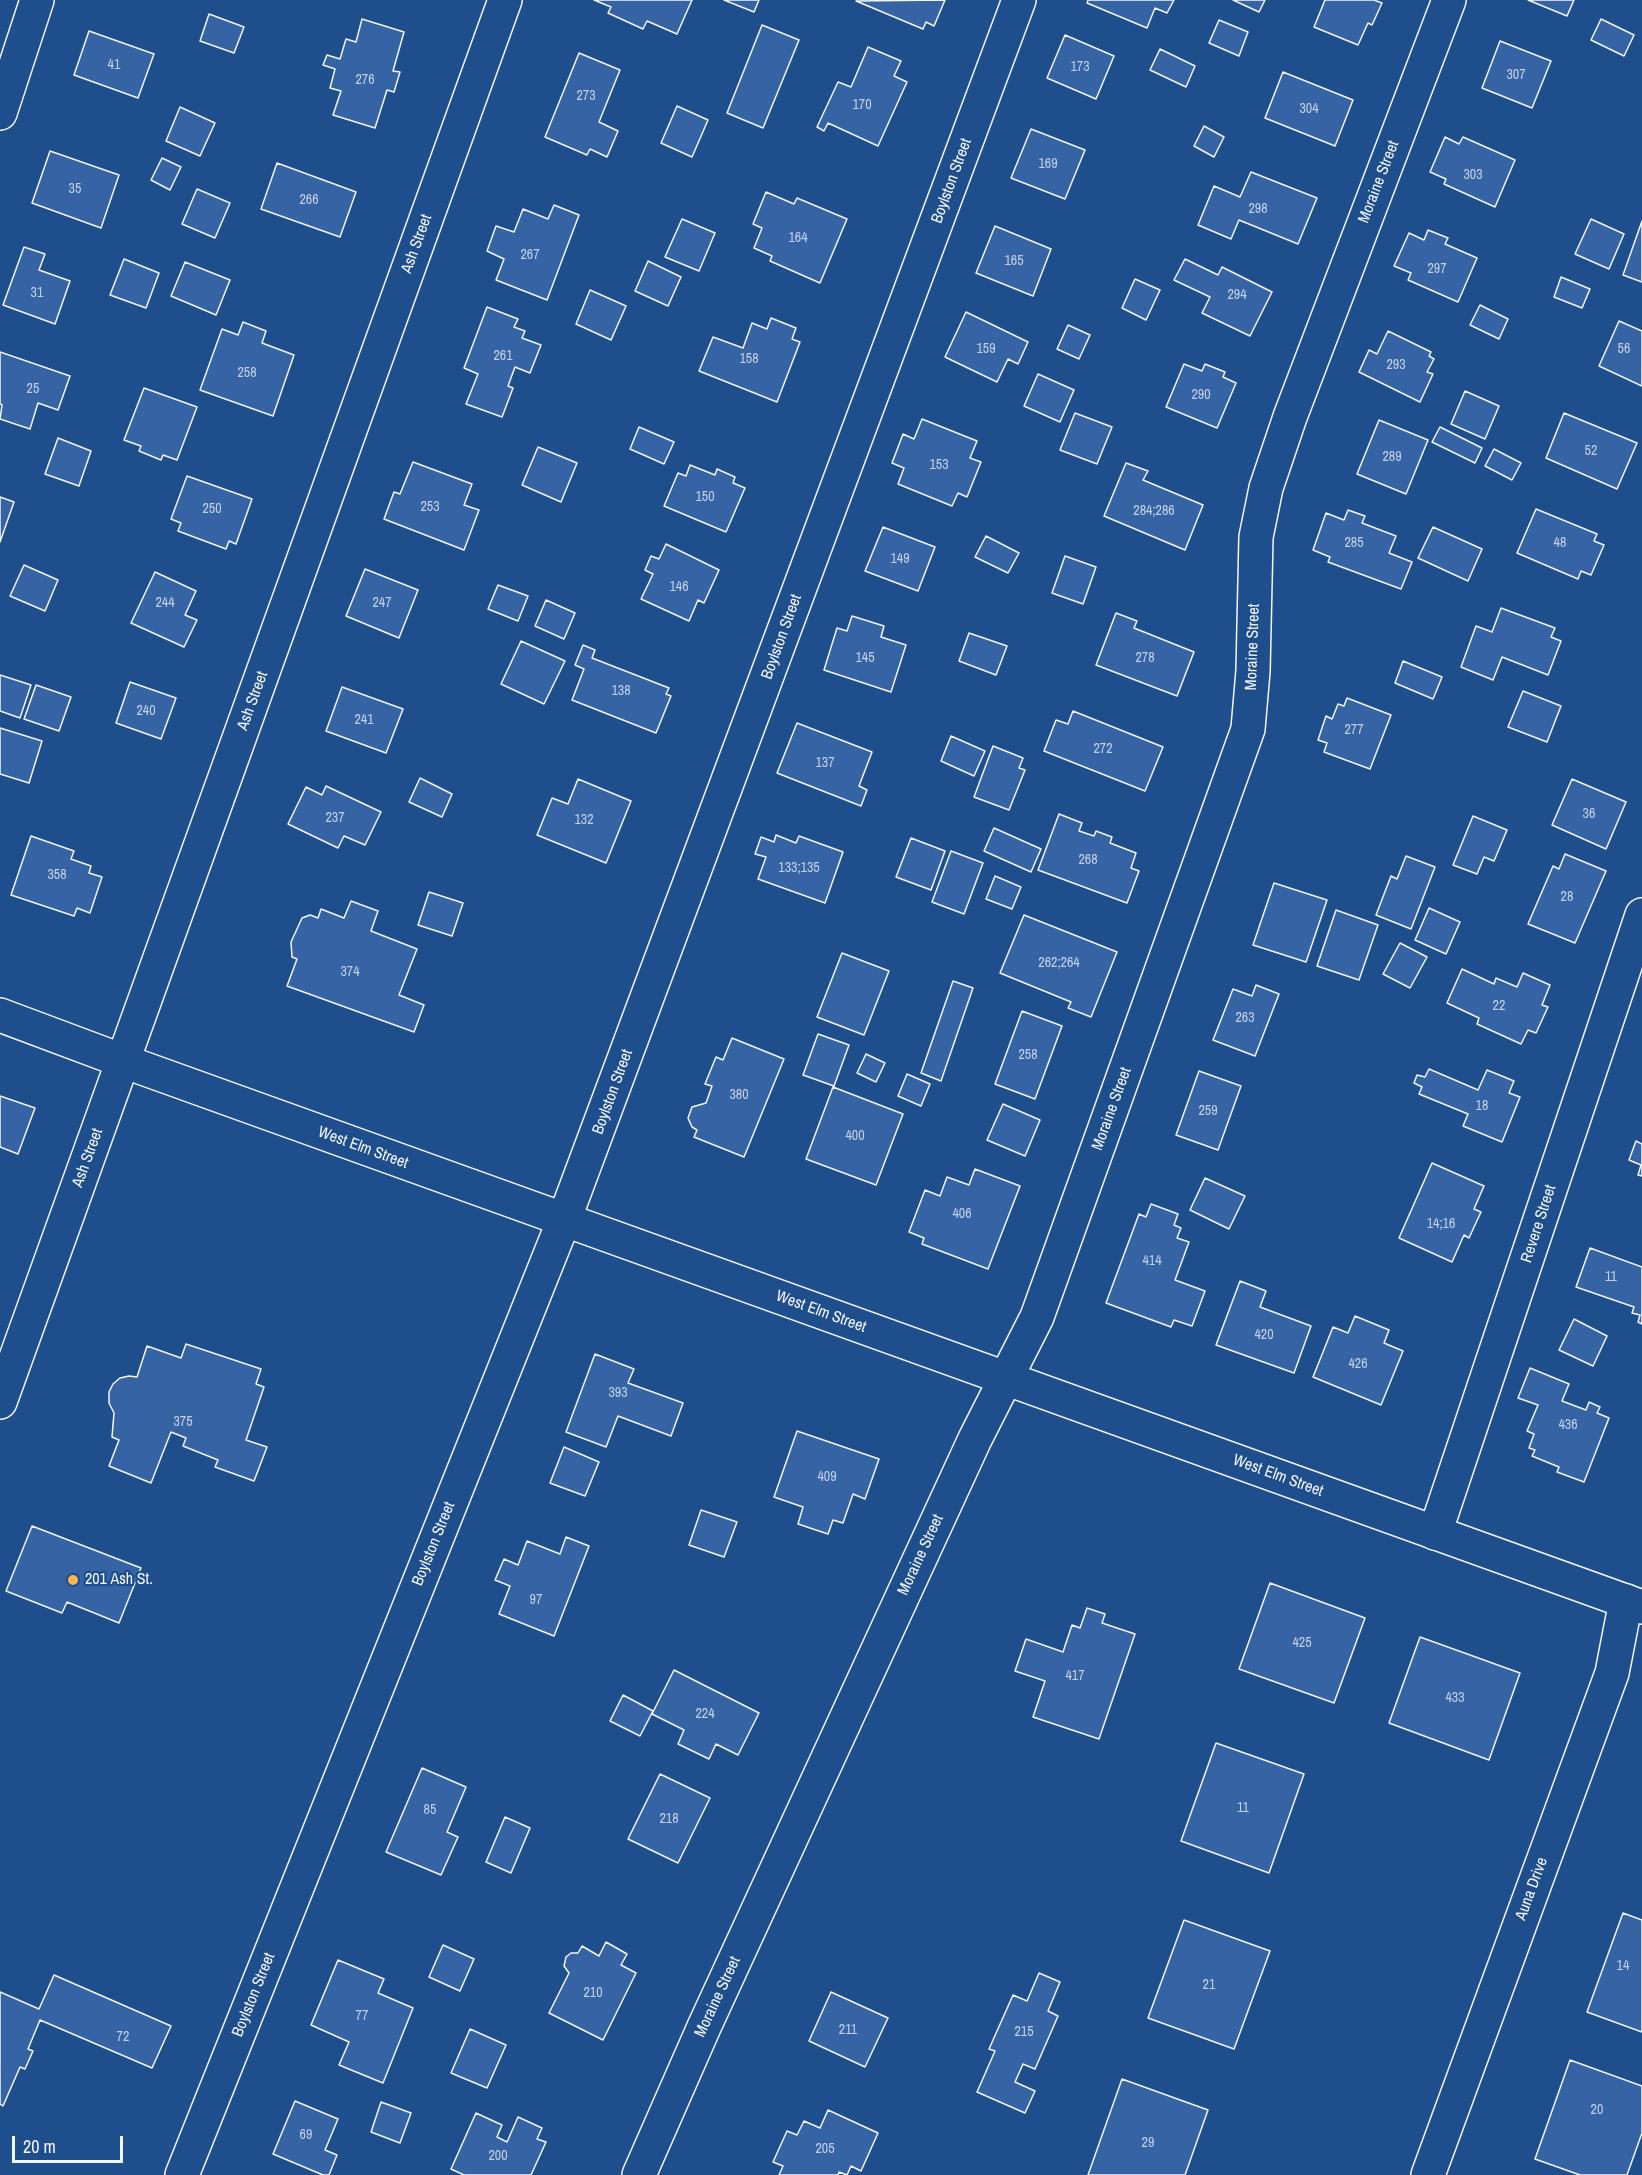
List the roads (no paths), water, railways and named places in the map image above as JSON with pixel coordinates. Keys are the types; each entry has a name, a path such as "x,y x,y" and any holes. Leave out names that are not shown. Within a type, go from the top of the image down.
{"street":[{"path":"0,113 37,0"},
{"name":"Ash Street","path":"0,1402 505,0"},
{"name":"Boylston Street","path":"182,2175 564,1220 1019,0"},
{"name":"Moraine Street","path":"639,2175 704,2027 975,1439 1037,1317 1248,729 1253,671 1256,537 1266,488 1298,395 1449,0"},
{"name":"Revere Street","path":"1435,1533 1642,915"},
{"name":"West Elm Street","path":"0,1016 1634,1604"},
{"name":"Auna Drive","path":"1428,2175 1612,1674 1634,1604"}],"place":[{"name":"201 Ash St.","path":"73,1580"}]}
